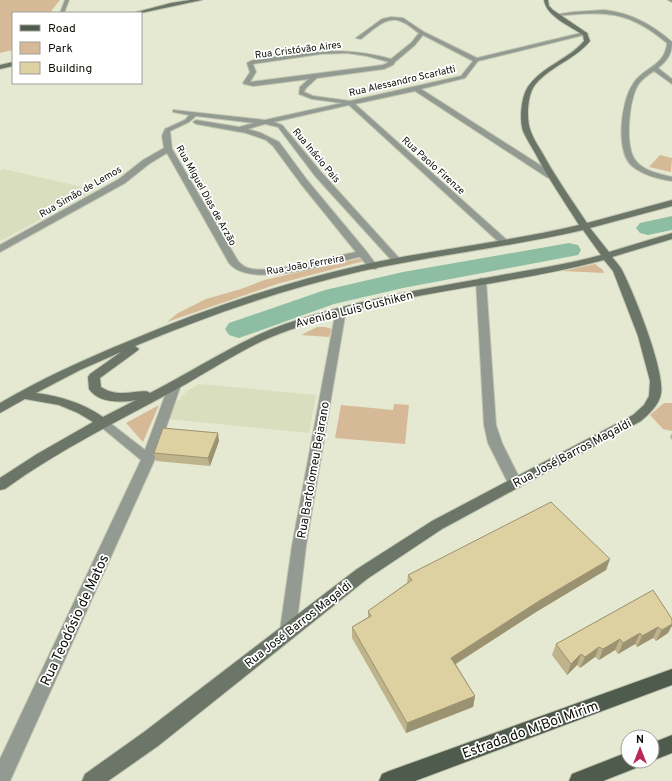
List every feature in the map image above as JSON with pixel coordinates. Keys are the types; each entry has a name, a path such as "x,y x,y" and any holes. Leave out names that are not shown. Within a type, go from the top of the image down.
{"main road":[{"path":"139,12 171,4 200,0"},
{"path":"546,0 547,6 556,16 585,34"},
{"name":"Rua José Barros Magaldi","path":"92,781 151,739 288,630 362,574 437,524 637,418 649,407 655,396 656,381 643,336 618,271 585,227 551,176 526,132 524,119 525,107 531,86 544,72 586,43 587,37 585,34"},
{"path":"0,67 12,64"},
{"path":"0,409 22,395 79,366 161,331 260,295 397,261 585,227 672,203"},
{"name":"Avenida Luis Gushiken","path":"0,485 101,422 175,385 227,354 261,337 289,326 341,310 608,256 672,236"},
{"path":"161,331 101,371 93,379 94,389 100,394 108,396 131,398 175,385"},
{"path":"22,395 61,400 85,411 101,422"},
{"name":"Estrada do M'Boi Mirim","path":"389,781 672,677"},
{"path":"660,749 672,744"},
{"path":"579,781 620,765"}],"street":[{"path":"62,12 67,0"},
{"path":"556,16 588,12 613,12 634,17 647,24 670,43 670,51 655,69 635,83 629,98 626,126 629,153 632,160 640,167 651,173 672,179"},
{"path":"359,38 384,20 391,18 405,20 422,33 476,60 585,34"},
{"path":"350,103 310,97 301,93 303,88 316,76 384,67 391,64 392,61 413,44 422,33"},
{"name":"Rua Cristóvão Aires","path":"316,76 253,84 246,83 253,72 250,64 254,62 332,52 373,55 392,61"},
{"name":"Rua Alessandro Scarlatti","path":"239,129 417,89 463,77 476,60"},
{"path":"655,69 672,82"},
{"path":"417,89 551,176"},
{"name":"Rua Paolo Firenze","path":"350,103 505,242"},
{"name":"Rua Inácio Pais","path":"174,111 265,122 280,126 318,174 397,261"},
{"name":"Rua Miguel Dias de Arzão","path":"194,114 187,121 167,130 166,136 168,149 231,259 246,271"},
{"name":"Rua Inácio Pais","path":"187,121 239,129 264,136 276,144 304,182 373,267"},
{"name":"Rua Simão de Lemos","path":"0,250 122,181 146,162 168,149"},
{"path":"515,153 541,159"},
{"name":"Rua João Ferreira","path":"246,271 267,272 363,253"},
{"path":"481,281 490,425 495,443 515,483"},
{"name":"Rua Bartolomeu Bejarano","path":"288,630 299,546 341,310"},
{"name":"Rua Teodósio de Matos","path":"0,781 148,459 175,385"},
{"path":"101,422 148,459"}],"shaded area":[{"path":"3,169 96,190 0,241 0,171"},
{"path":"199,384 316,395 309,433 168,419 173,406 187,391"}],"green space":[{"path":"0,0 60,0 52,12 12,12 12,50 0,53"},
{"path":"660,155 672,158 671,172 649,167"},
{"path":"362,258 364,261 277,284 167,322 178,313 206,299 241,289 264,280"},
{"path":"595,264 603,270 604,273 562,271"},
{"path":"317,327 332,329 329,337 301,335"},
{"path":"664,403 672,403 672,431 663,429 650,415"},
{"path":"394,404 409,405 405,444 335,438 341,405 393,410"},
{"path":"159,405 143,442 126,423"}],"building":[{"path":"163,428 218,433 208,458 154,453"},
{"path":"551,502 610,559 539,601 451,658 475,696 407,723 352,627 371,616 368,611 412,580 408,575"},
{"path":"653,590 672,619 672,624 662,630 658,627 642,636 640,633 623,643 620,639 603,649 599,647 585,657 581,654 571,664 556,644"}],"waterway":[{"path":"648,228 672,223"},
{"path":"239,329 325,298 403,280 569,250"}]}
